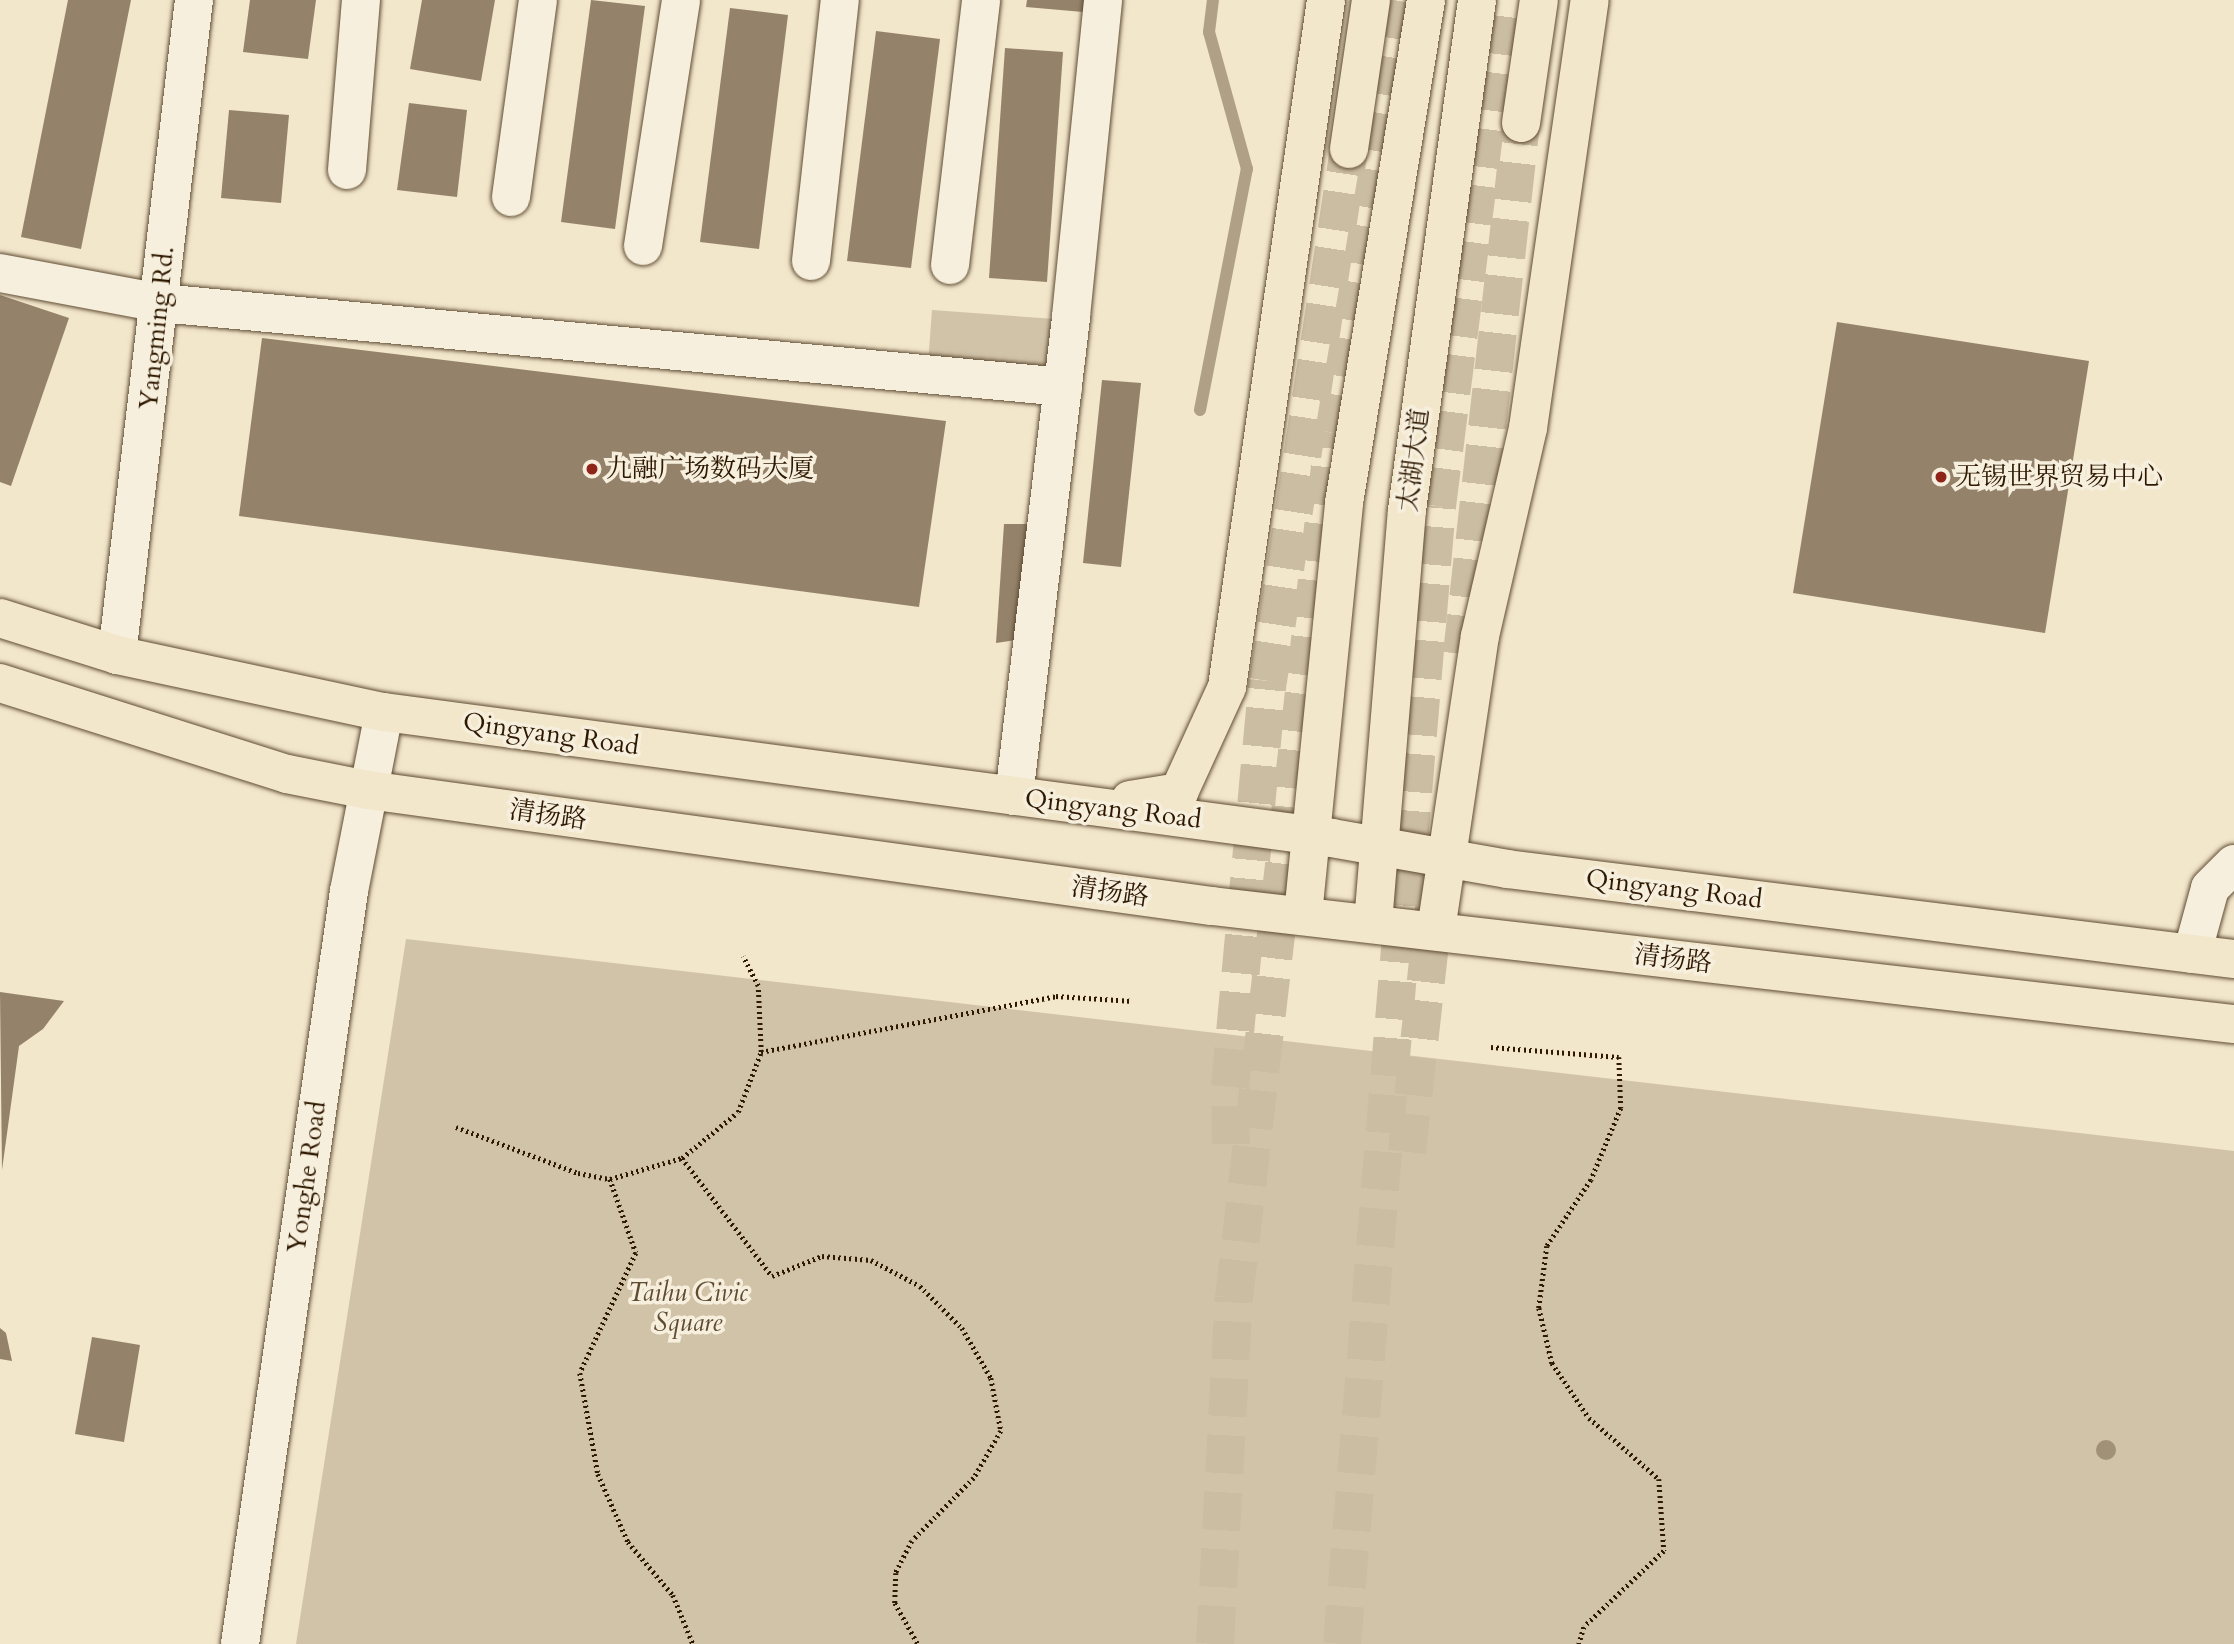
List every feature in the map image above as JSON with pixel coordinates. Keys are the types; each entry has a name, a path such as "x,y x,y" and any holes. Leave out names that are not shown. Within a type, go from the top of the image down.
{"main road":[{"path":"1093,806 1179,792 1227,687 1326,0"},
{"path":"1349,149 1371,0"},
{"path":"1303,915 1344,503 1426,0"},
{"name":"太湖大道","path":"1373,923 1407,510 1477,0"},
{"path":"1521,123 1539,0"},
{"path":"1436,930 1480,636 1528,428 1590,0"},
{"name":"Qingyang Road","path":"0,618 117,655 384,712 1310,835 1447,858 2234,959"},
{"name":"清扬路","path":"0,683 287,774 368,790 1303,915 2234,1024"}],"street":[{"name":"Yangming Rd.","path":"117,655 194,0"},
{"path":"347,170 362,0"},
{"path":"511,197 538,0"},
{"path":"643,246 681,0"},
{"path":"811,261 840,0"},
{"path":"950,265 981,0"},
{"path":"1014,796 1063,387 1103,0"},
{"path":"0,273 160,303 1063,387"},
{"name":"Yonghe Road","path":"240,1644 346,905 384,712"},
{"path":"2192,954 2210,888 2234,864"}],"path":[{"path":"456,1127 578,1173 610,1179 682,1158 738,1112 761,1052 758,986 743,957"},
{"path":"761,1052 1056,996 1133,1001"},
{"path":"1491,1047 1619,1056 1621,1108 1591,1181 1547,1246 1539,1308 1552,1363 1588,1418 1659,1479 1664,1551 1584,1627 1578,1644"},
{"path":"682,1158 772,1276 822,1256 871,1260 920,1286 962,1328 991,1378 1001,1431 974,1478 912,1541 896,1573 895,1603 918,1644"},
{"path":"610,1179 636,1253 580,1373 591,1436 598,1474 628,1542 673,1595 693,1644"}],"green space":[{"path":"932,310 1055,319 1051,373 928,363"},
{"name":"Taihu Civic Square","path":"406,939 2234,1151 2234,1644 296,1644"}],"building":[{"path":"68,0 131,0 81,249 21,237"},
{"path":"250,0 316,0 308,59 243,52"},
{"path":"422,0 495,0 481,81 410,69"},
{"path":"591,0 645,6 615,229 561,222"},
{"path":"1027,0 1084,0 1083,12 1026,7"},
{"path":"730,8 788,15 759,249 700,242"},
{"path":"876,31 940,39 911,268 847,261"},
{"path":"1005,48 1063,52 1047,282 989,278"},
{"path":"409,103 467,110 457,197 397,190"},
{"path":"229,110 289,115 281,203 221,198"},
{"path":"0,295 69,318 11,486 0,482"},
{"name":"无锡世界贸易中心","path":"1837,322 2089,361 2045,633 1793,593"},
{"name":"九融广场数码大厦","path":"262,338 946,421 919,607 239,516"},
{"path":"1102,380 1141,383 1121,567 1083,563"},
{"path":"1004,524 1028,524 1016,640 996,643"},
{"path":"0,992 64,1001 43,1029 19,1046 2,1170"},
{"path":"0,1328 6,1333 12,1361 0,1359"},
{"path":"92,1337 140,1345 124,1442 75,1434"}],"waterway":[{"path":"1200,410 1247,169 1209,32 1213,0"}],"tunnel":[{"path":"1342,1644 1437,506 1501,0"},
{"path":"1215,1644 1234,1298 1334,433 1406,2"},
{"path":"1462,654 1521,123"},
{"path":"1231,1144 1230,1087 1268,681 1349,149"},
{"path":"1407,1152 1435,898"}],"place":[{"name":"九融广场数码大厦","path":"592,469"},
{"name":"无锡世界贸易中心","path":"1941,477"}]}
